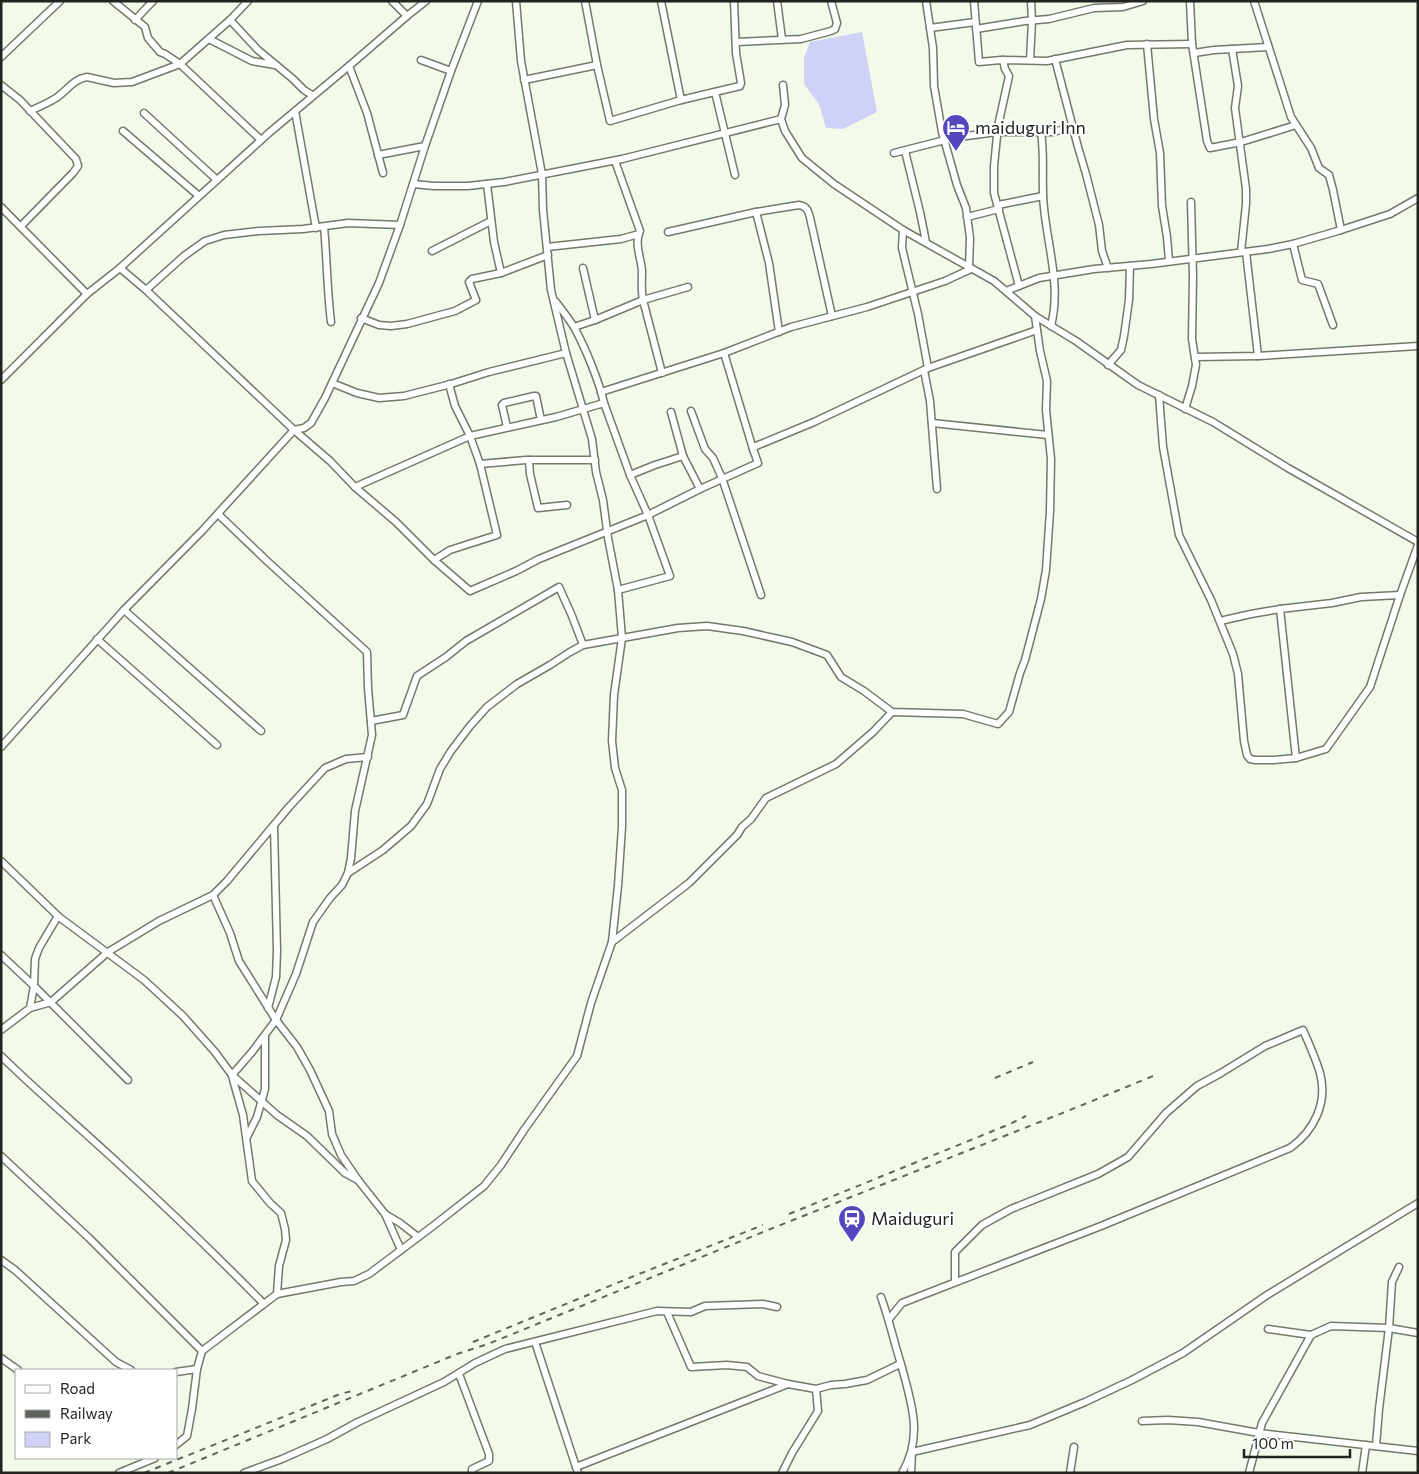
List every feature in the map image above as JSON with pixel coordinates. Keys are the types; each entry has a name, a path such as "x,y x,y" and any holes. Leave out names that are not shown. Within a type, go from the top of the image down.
{"street":[{"path":"1,57 60,1"},
{"path":"114,1 134,20 145,27 148,38 160,52 180,64 261,140"},
{"path":"134,20 153,1"},
{"path":"30,111 58,97 70,85 82,78 132,82 180,64 230,20 248,1"},
{"path":"392,1 407,16"},
{"path":"1,380 87,294 120,268 312,95 426,1"},
{"path":"1,747 124,610 218,514 294,430 304,428 311,423 379,283 451,71 478,1"},
{"path":"178,1444 186,1436 189,1428 197,1368 202,1351 276,1294 354,1281 369,1274 484,1186 501,1165 577,1056 591,1003 612,942 621,844 622,790 614,768 612,741 614,695 622,638 618,590 603,500 596,472 592,440 566,353 548,274 548,255 542,210 542,174 521,61 516,1"},
{"path":"585,1 610,121 740,85 734,1"},
{"path":"661,1 681,100"},
{"path":"777,1 782,39"},
{"path":"736,42 801,39 835,29 837,23 831,1"},
{"path":"926,1 933,48 934,86 945,140 966,208 970,238 970,268"},
{"path":"974,1 978,62 1003,60 1047,61 1127,45 1192,44"},
{"path":"1030,60 1031,1"},
{"path":"930,28 1049,19 1094,8 1123,7 1143,1"},
{"path":"1190,1 1192,44 1207,141 1210,148 1241,142 1296,125"},
{"path":"1254,1 1291,117 1311,148 1319,168 1329,175 1341,230"},
{"path":"230,20 258,50 312,95"},
{"path":"209,38 252,61 276,66"},
{"path":"1147,44 1154,119 1160,153 1162,206 1169,262"},
{"path":"1194,53 1268,47"},
{"path":"1232,49 1238,86 1236,108 1246,204 1244,252 1258,356"},
{"path":"1055,59 1099,225 1102,251 1108,268"},
{"path":"421,60 451,71"},
{"path":"1003,60 1009,76 997,132 994,192 1019,286"},
{"path":"524,80 597,65"},
{"path":"349,66 367,113 384,173"},
{"path":"1,84 76,159 78,166 21,226"},
{"path":"783,85 785,106 781,119 785,130 802,158 834,184 903,230 994,281 1035,316 1076,341 1138,385 1159,395 1213,422 1418,544 1370,687 1326,749 1296,758 1274,760 1255,760 1250,759 1247,755 1238,674 1233,654 1220,621 1179,535 1162,447 1159,395"},
{"path":"715,92 734,175"},
{"path":"295,111 316,228"},
{"path":"144,112 217,180"},
{"path":"413,184 434,186 488,184 615,160 781,119"},
{"path":"894,154 945,140 997,132 1053,132 1073,127"},
{"path":"123,130 199,196"},
{"path":"1041,132 1044,150 1043,207 1055,275 1054,312 1051,326"},
{"path":"378,155 425,146"},
{"path":"905,151 926,242"},
{"path":"615,160 640,231 638,250 642,270 643,300 662,373"},
{"path":"488,184 491,221 501,273"},
{"path":"967,217 1043,196"},
{"path":"1006,291 1039,278 1055,275 1169,262 1293,244 1390,214 1418,198"},
{"path":"1185,408 1196,365 1192,339 1191,202"},
{"path":"668,232 756,212 799,205 804,206 808,209 832,316"},
{"path":"1,207 87,294"},
{"path":"756,212 769,263 779,332"},
{"path":"432,251 491,221"},
{"path":"146,290 184,256 205,241 224,235 348,224 400,224"},
{"path":"324,226 331,322"},
{"path":"903,230 902,248 918,314 926,369 937,489"},
{"path":"547,247 621,239 639,234"},
{"path":"1293,244 1302,280 1318,284 1333,325"},
{"path":"361,318 380,325 391,326 456,311 476,300 470,282 472,280 501,273 548,255"},
{"path":"1108,365 1121,350 1129,300 1130,266"},
{"path":"120,268 146,290 294,430 330,461 355,487 396,522 434,560 470,591 538,559 648,515 700,488 758,463 724,353"},
{"path":"583,268 595,320"},
{"path":"601,392 724,353 779,332 945,282 970,268"},
{"path":"574,327 643,300 688,287"},
{"path":"553,299 574,327 601,392 630,475 648,515 670,576 618,590"},
{"path":"348,873 383,850 411,826 427,804 440,769 470,726 487,707 517,684 583,645 678,628 707,626 743,631 792,642 827,654 841,677 892,712 962,714 998,724 1009,712 1025,660 1046,570 1051,460 1046,410 1047,381 1035,316"},
{"path":"753,449 926,369 1037,330"},
{"path":"1195,357 1258,356 1418,346"},
{"path":"332,382 379,398 404,396 566,353"},
{"path":"434,560 450,550 497,535 480,464 470,436 457,412 448,384"},
{"path":"507,427 502,405 534,396 536,396 541,420"},
{"path":"355,487 470,436 604,403"},
{"path":"691,411 705,449 713,458 722,478 761,594"},
{"path":"671,412 683,456 700,488"},
{"path":"932,423 1048,435"},
{"path":"630,475 683,456"},
{"path":"480,464 529,460 595,460"},
{"path":"529,460 530,474 538,508 567,505"},
{"path":"218,514 367,652 372,735 355,810 348,873 342,885 313,922 296,974 276,1020 232,1075"},
{"path":"371,721 403,715 417,676 466,642 559,587 583,645"},
{"path":"1220,621 1280,609 1332,603 1361,597 1400,595"},
{"path":"1280,609 1296,758"},
{"path":"124,610 261,731"},
{"path":"97,640 217,745"},
{"path":"612,942 689,883 737,835 766,798 836,764 873,732 892,712"},
{"path":"1,1030 30,1008 51,1002 108,952 159,921 213,895 325,768 346,759 368,757"},
{"path":"268,1008 276,977 278,951 274,827"},
{"path":"1,862 58,916 144,980 183,1016 215,1052 232,1075 277,1115 307,1136 345,1173 358,1180"},
{"path":"213,895 230,933 239,961 276,1020 297,1047 310,1070 329,1111 334,1141 358,1180 386,1214 401,1250"},
{"path":"30,1008 34,986 35,959 39,948 58,916"},
{"path":"1,955 51,1002 128,1080"},
{"path":"888,1319 902,1303 1101,1226 1296,1144 1307,1134 1315,1121 1320,1108 1322,1091 1320,1075 1303,1030 1265,1046 1197,1086 1166,1113 1128,1157 1098,1174 1011,1209 982,1225 955,1252 955,1282"},
{"path":"247,1137 257,1117 266,1088 265,1035"},
{"path":"1,1056 119,1164 264,1303"},
{"path":"232,1075 243,1114 252,1181 280,1213 285,1228 286,1240 279,1266 276,1294"},
{"path":"1,1156 89,1238 202,1351"},
{"path":"912,1452 1030,1425 1132,1380 1183,1353 1267,1295 1418,1203"},
{"path":"386,1214 418,1238"},
{"path":"1,1260 15,1270 116,1362 128,1369"},
{"path":"1376,1446 1392,1282 1400,1267"},
{"path":"881,1297 914,1412 911,1473"},
{"path":"244,1473 328,1439 358,1422 444,1382 475,1363 505,1349 657,1310 691,1312 705,1306 762,1304 777,1307"},
{"path":"667,1312 691,1367 727,1365 747,1367 758,1376 816,1389 830,1385 867,1380 900,1364"},
{"path":"1268,1329 1311,1335 1331,1326 1388,1328 1418,1333"},
{"path":"1249,1473 1262,1423 1311,1335"},
{"path":"535,1342 577,1470 788,1384"},
{"path":"1,1358 17,1369"},
{"path":"178,1372 197,1368"},
{"path":"459,1374 489,1454 489,1461 472,1470 472,1473"},
{"path":"782,1473 818,1411 816,1389"},
{"path":"1142,1421 1198,1422 1259,1433 1418,1451"},
{"path":"1362,1473 1366,1445"},
{"path":"1070,1473 1074,1446"},
{"path":"902,1473 912,1452"},
{"path":"118,1473 153,1459"}],"green space":[{"path":"862,32 877,112 843,129 826,128 819,104 804,84 804,58 810,42"}],"railway":[{"path":"995,1078 1033,1062"},
{"path":"168,1473 457,1354 488,1344 1158,1074"},
{"path":"789,1214 1026,1116"},
{"path":"473,1342 763,1225"},
{"path":"144,1473 340,1394 356,1390"}],"place":[{"name":"maiduguri Inn","path":"956,152"},
{"name":"Maiduguri","path":"852,1243"}]}
